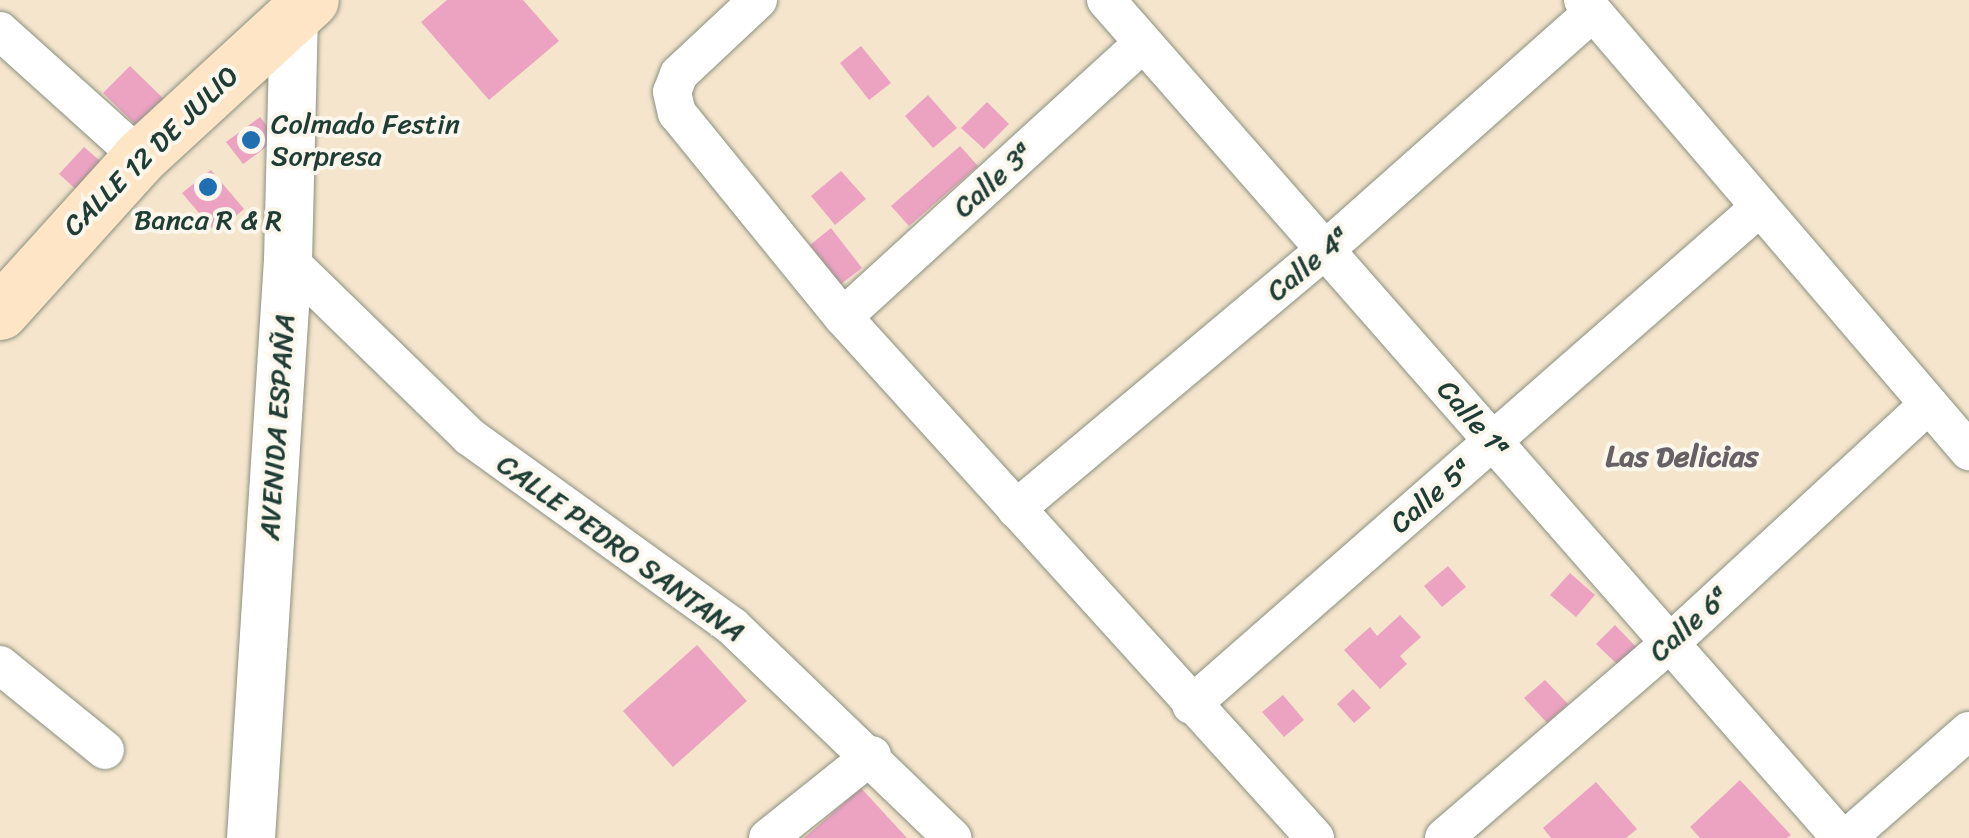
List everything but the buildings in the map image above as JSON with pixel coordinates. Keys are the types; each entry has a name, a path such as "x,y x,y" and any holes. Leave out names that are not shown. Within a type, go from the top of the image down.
{"main road":[{"name":"CALLE 12 DE JULIO","path":"0,312 140,157 303,8"}],"street":[{"path":"758,0 678,74 672,92 677,113 844,317 1315,838"},
{"name":"Calle 1ª","path":"1106,0 1844,838"},
{"path":"1588,6 1969,450"},
{"name":"Calle 4ª","path":"1016,509 1325,250 1588,6"},
{"name":"AVENIDA ESPAÑA","path":"252,838 303,8"},
{"path":"0,31 140,157"},
{"name":"Calle 3ª","path":"844,317 1143,43"},
{"name":"Calle 5ª","path":"1191,704 1760,207"},
{"name":"CALLE PEDRO SANTANA","path":"288,260 470,437 732,626 872,755 952,838"},
{"name":"Calle 6ª","path":"1444,838 1670,643 1929,404"},
{"path":"0,665 105,750"},
{"path":"1844,838 1969,730"},
{"path":"768,838 872,755"}],"place":[{"name":"Colmado Festin Sorpresa","path":"251,140"},
{"name":"Banca R & R","path":"208,187"}],"district":[{"name":"Las Delicias","path":"1682,456"}]}
